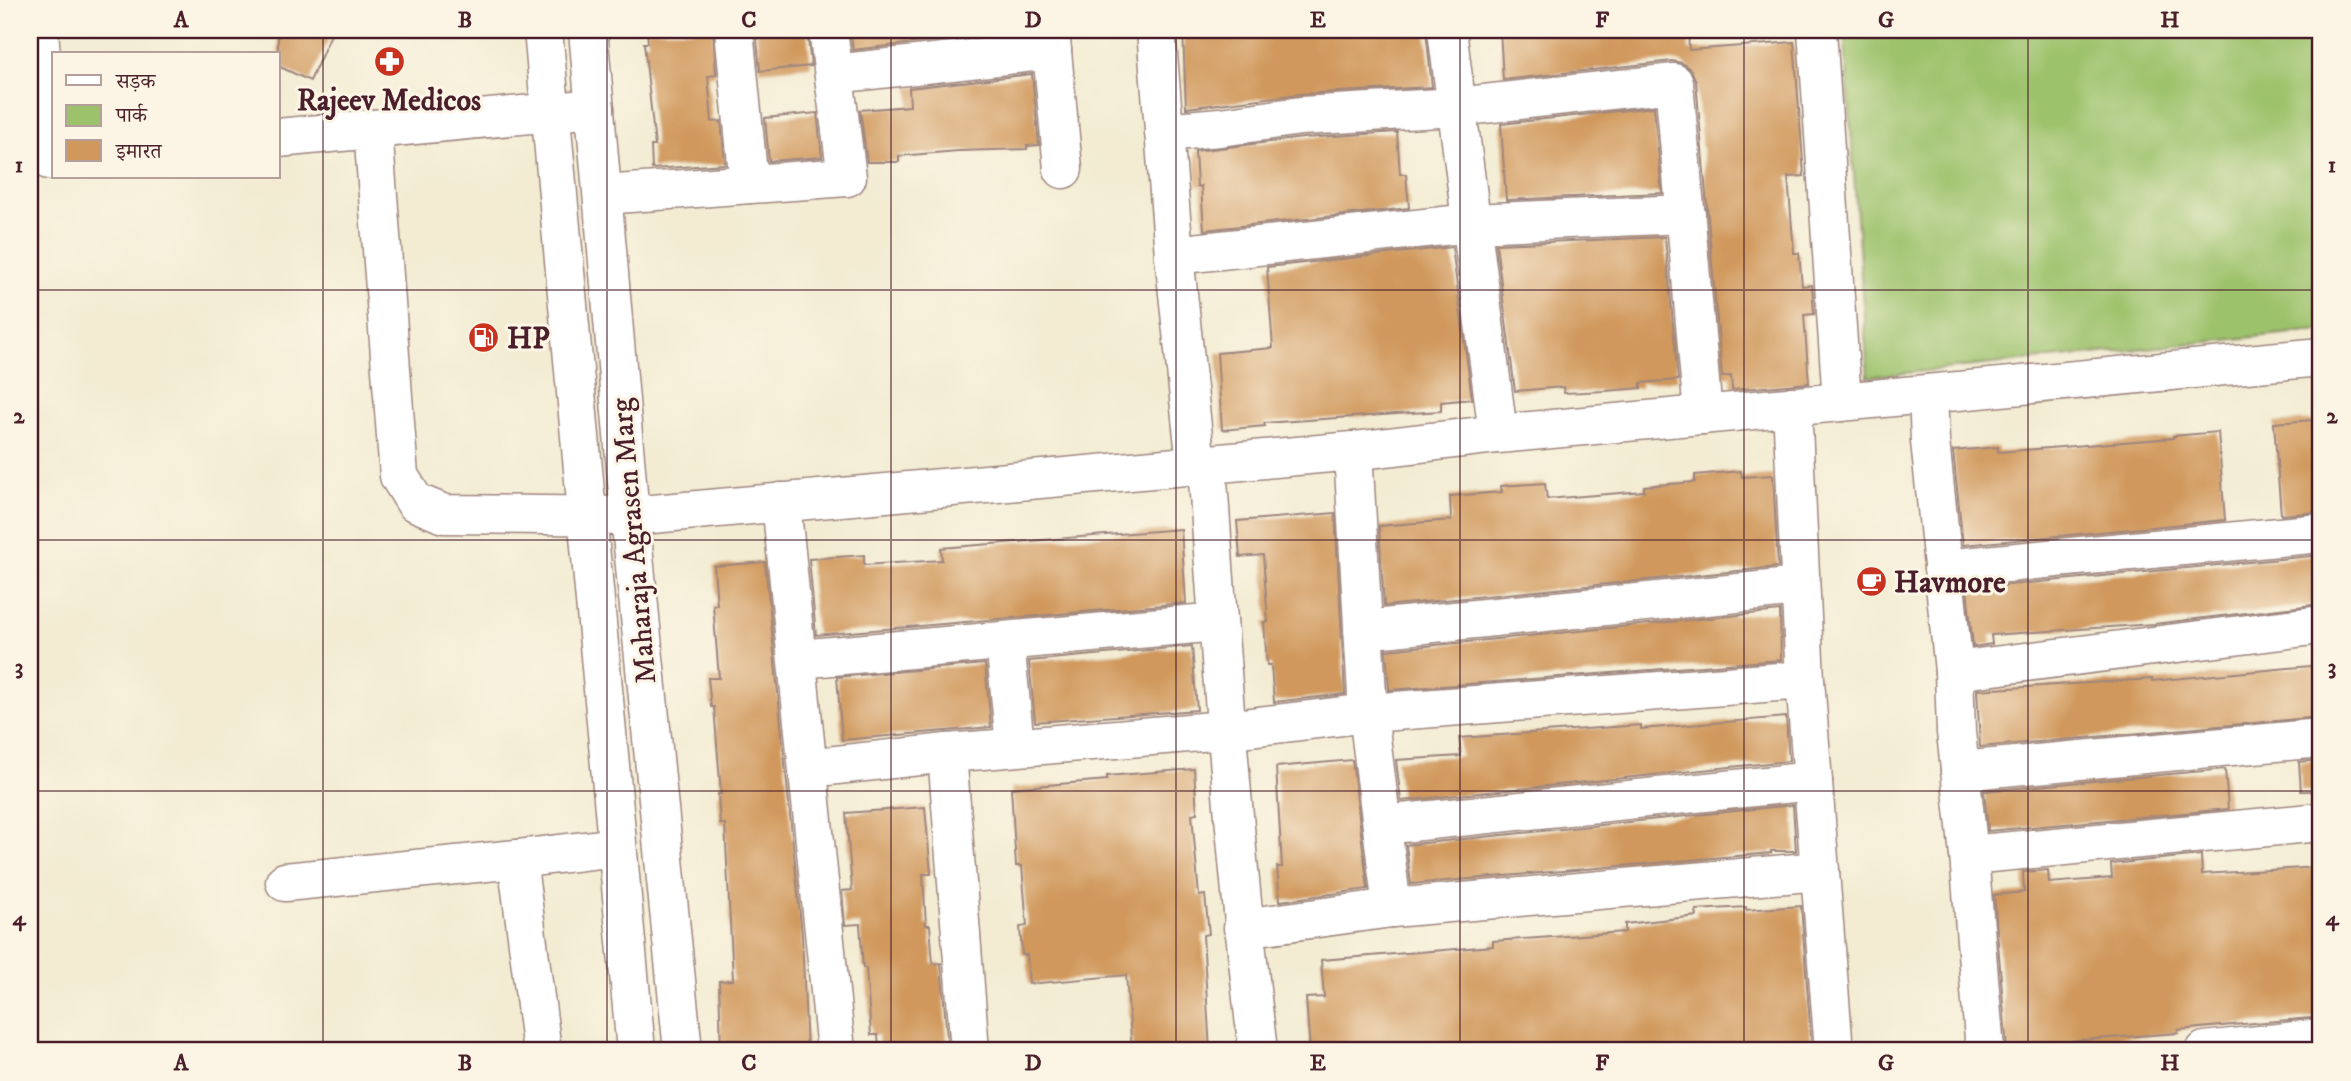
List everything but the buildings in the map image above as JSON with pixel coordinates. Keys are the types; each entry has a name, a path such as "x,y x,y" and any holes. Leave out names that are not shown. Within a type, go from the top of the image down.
{"street":[{"path":"39,30 44,161"},
{"name":"Maharaja Agrasen Marg","path":"543,30 636,1051"},
{"name":"Maharaja Agrasen Marg","path":"588,30 630,516 682,1051"},
{"path":"734,30 749,184"},
{"path":"603,195 848,177 828,30"},
{"path":"1156,30 1174,255 1202,464 1243,928 1258,1051"},
{"path":"1447,30 1498,434"},
{"path":"1817,30 1842,402"},
{"path":"834,74 1051,40 1063,169"},
{"path":"1164,132 1301,116 1457,107 1674,83 1703,415"},
{"path":"280,138 595,108"},
{"path":"373,129 399,475 415,502 444,514 630,516 1353,451 1498,434 2321,357"},
{"path":"1174,255 1471,223 1686,214"},
{"path":"1928,394 1985,1051"},
{"path":"1792,406 1805,680 1834,1051"},
{"path":"1353,451 1368,713 1392,908"},
{"path":"781,502 835,1051"},
{"path":"1943,569 2321,533"},
{"path":"1363,630 1800,587"},
{"path":"798,659 1218,622"},
{"path":"1954,671 2321,625"},
{"path":"1005,641 1015,747"},
{"path":"809,768 947,753 1225,730 1368,713 1805,680"},
{"path":"1960,771 2321,738"},
{"path":"947,753 970,1051"},
{"path":"1382,825 1813,781"},
{"path":"1969,855 2321,822"},
{"path":"285,882 617,847"},
{"path":"517,859 542,1051"},
{"path":"1243,928 1392,908 1820,871"},
{"path":"2205,1051 2321,1038"}],"green space":[{"path":"1844,30 2321,30 2321,330 1868,377"}],"place":[{"name":"Rajeev Medicos","path":"389,62"},
{"name":"HP","path":"484,338"},
{"name":"Havmore","path":"1871,582"}]}
